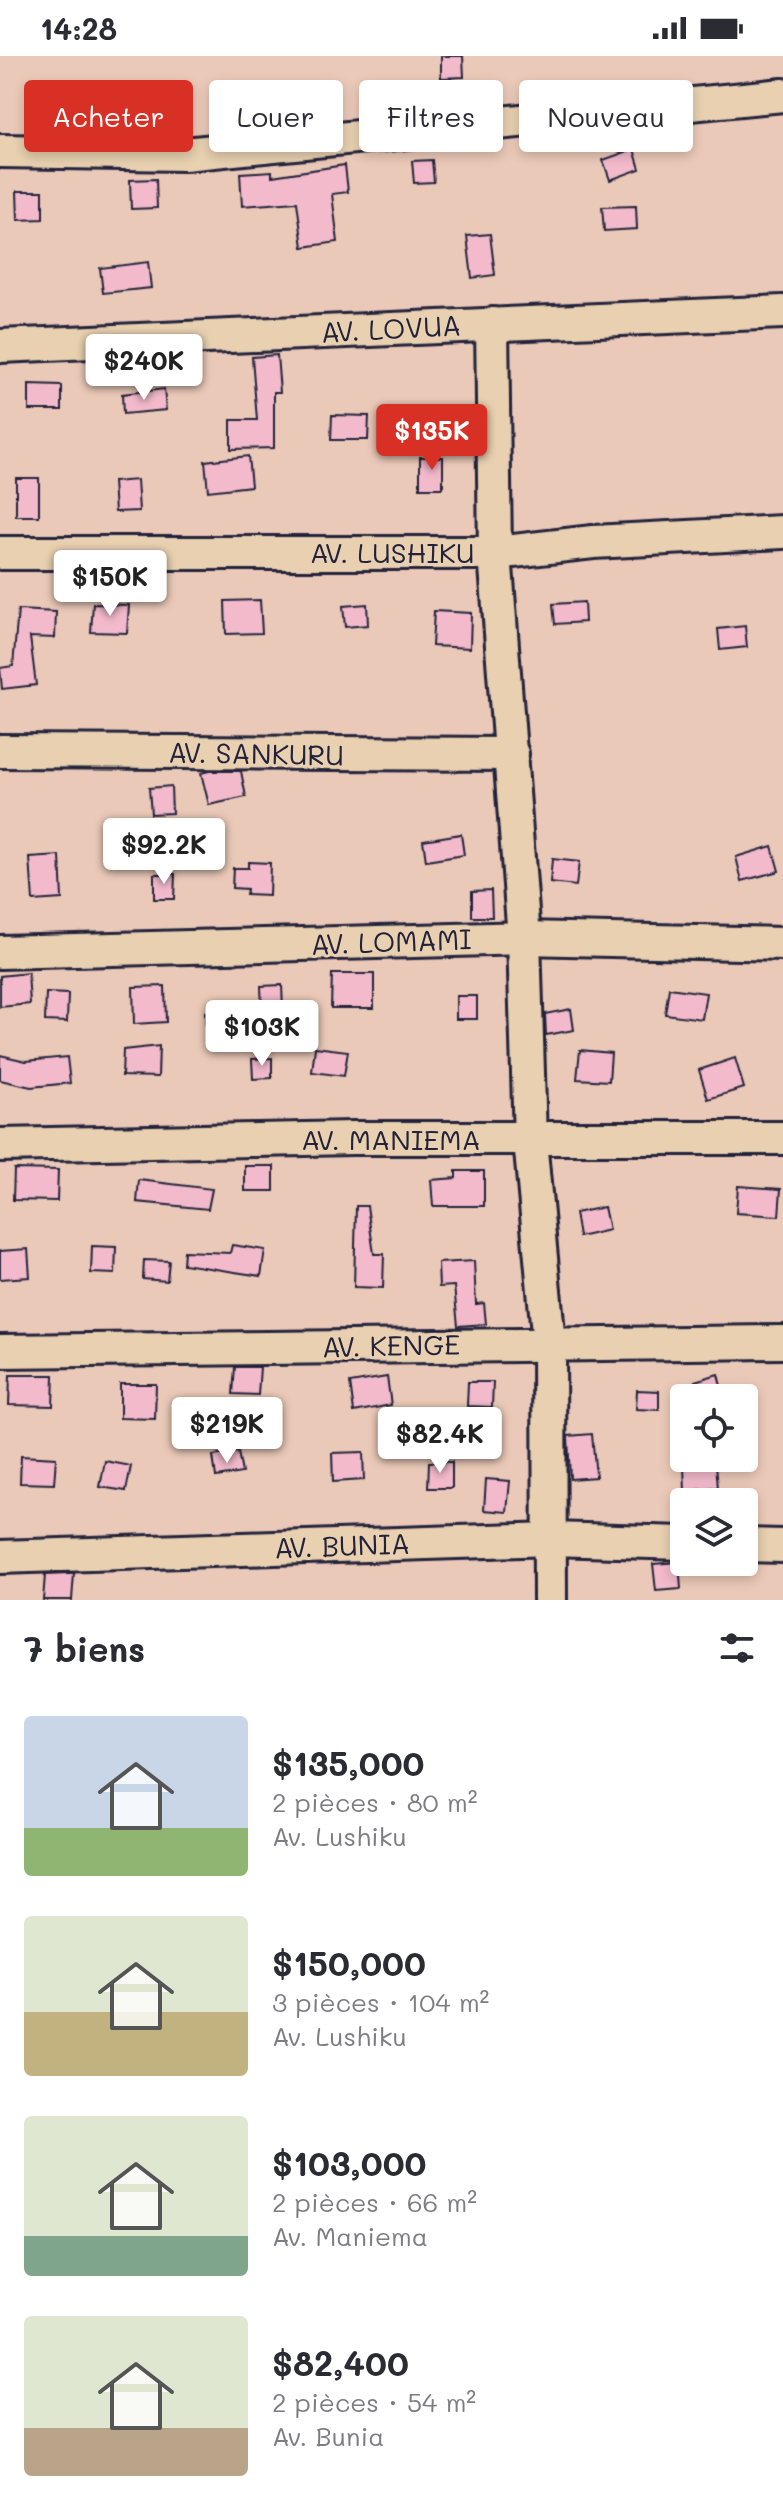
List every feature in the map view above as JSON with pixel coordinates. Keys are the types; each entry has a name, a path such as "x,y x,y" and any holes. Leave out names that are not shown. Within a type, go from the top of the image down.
{"street":[{"path":"0,151 184,154 783,95"},
{"name":"AV. LOVUA","path":"0,346 783,312"},
{"path":"492,324 495,553 524,938 530,1140 549,1344 550,1600"},
{"name":"AV. LUSHIKU","path":"0,553 495,553 593,542 783,532"},
{"name":"AV. SANKURU","path":"0,751 512,754"},
{"name":"AV. LOMAMI","path":"0,952 524,938 783,944"},
{"name":"AV. MANIEMA","path":"0,1145 353,1138 783,1138"},
{"name":"AV. KENGE","path":"0,1351 783,1342"},
{"name":"AV. BUNIA","path":"0,1557 551,1539 670,1543"},
{"path":"758,1545 783,1546"}],"building":[{"path":"441,56 463,56 464,77 441,78"},
{"path":"635,152 640,169 610,180 603,160"},
{"path":"432,160 434,182 414,183 412,161"},
{"path":"345,165 348,192 332,194 338,242 303,247 297,202 242,206 240,173 272,171 272,176"},
{"path":"156,179 157,208 131,209 130,180"},
{"path":"17,191 43,191 43,219 18,220"},
{"path":"636,206 637,229 604,231 602,207"},
{"path":"490,234 495,275 472,278 467,236"},
{"path":"148,262 151,288 103,293 100,268"},
{"path":"277,355 280,392 274,392 274,448 231,449 231,420 257,420 252,357"},
{"path":"29,385 62,386 62,410 29,410"},
{"path":"164,389 166,410 123,414 122,394"},
{"path":"332,415 369,416 368,440 331,440"},
{"path":"248,456 251,486 208,491 205,461"},
{"path":"420,457 443,457 443,488 420,488"},
{"path":"16,478 39,478 39,516 16,516"},
{"path":"137,480 139,511 115,512 113,482"},
{"path":"260,600 262,633 226,634 225,601"},
{"path":"584,602 585,622 555,624 553,604"},
{"path":"93,604 129,605 127,633 91,632"},
{"path":"367,604 368,625 345,627 343,606"},
{"path":"18,610 56,612 55,638 30,637 36,685 2,689 0,668 13,666"},
{"path":"434,611 471,613 470,648 432,646"},
{"path":"745,626 747,647 720,650 718,629"},
{"path":"241,771 246,797 209,805 201,773"},
{"path":"171,786 172,813 151,814 149,788"},
{"path":"461,834 464,855 426,861 423,840"},
{"path":"772,846 779,871 742,881 736,857"},
{"path":"60,856 62,899 33,901 30,858"},
{"path":"552,859 579,862 576,886 550,883"},
{"path":"248,862 270,863 269,896 246,895 247,889 232,888 233,868 248,868"},
{"path":"154,874 175,874 174,899 154,899"},
{"path":"491,890 492,917 472,917 472,891"},
{"path":"28,973 30,1004 0,1007 0,976"},
{"path":"332,974 374,974 374,1008 331,1008"},
{"path":"282,985 283,1009 262,1011 261,986"},
{"path":"165,986 166,1022 134,1024 133,987"},
{"path":"669,988 706,993 702,1019 665,1014"},
{"path":"46,993 68,994 67,1022 45,1021"},
{"path":"456,996 477,996 477,1019 456,1019"},
{"path":"571,1009 574,1030 546,1035 545,1014"},
{"path":"205,1012 228,1012 229,1031 206,1032"},
{"path":"159,1046 158,1077 122,1076 123,1050"},
{"path":"315,1047 348,1051 344,1076 312,1072"},
{"path":"580,1050 611,1053 609,1081 577,1079"},
{"path":"0,1055 26,1061 67,1057 70,1083 31,1087 0,1080"},
{"path":"272,1058 272,1078 253,1079 252,1059"},
{"path":"735,1058 744,1088 708,1099 699,1070"},
{"path":"245,1166 274,1166 274,1191 245,1191"},
{"path":"14,1169 58,1170 57,1201 13,1200"},
{"path":"456,1171 484,1171 484,1206 433,1206 431,1180 456,1178"},
{"path":"139,1180 212,1189 208,1209 137,1202"},
{"path":"738,1186 781,1189 779,1216 736,1213"},
{"path":"356,1206 367,1206 374,1254 384,1254 383,1288 354,1287"},
{"path":"604,1207 609,1230 579,1237 575,1213"},
{"path":"232,1245 265,1250 261,1276 183,1264 184,1251 230,1253"},
{"path":"92,1246 116,1247 115,1274 91,1273"},
{"path":"28,1249 30,1277 0,1279 0,1251"},
{"path":"144,1260 169,1261 167,1281 143,1279"},
{"path":"474,1261 476,1304 484,1303 486,1324 458,1326 454,1286 439,1287 438,1263"},
{"path":"235,1367 260,1367 258,1395 233,1394"},
{"path":"718,1374 720,1384 696,1384 695,1381"},
{"path":"10,1375 54,1375 53,1406 9,1405"},
{"path":"387,1377 391,1405 354,1412 350,1383"},
{"path":"468,1382 493,1382 492,1407 467,1406"},
{"path":"120,1384 156,1384 155,1419 120,1418"},
{"path":"637,1390 659,1391 659,1410 636,1409"},
{"path":"592,1434 596,1477 570,1479 568,1436"},
{"path":"238,1452 242,1473 216,1477 213,1456"},
{"path":"363,1452 364,1480 333,1482 332,1453"},
{"path":"21,1456 56,1458 54,1484 20,1483"},
{"path":"105,1461 131,1466 126,1491 100,1487"},
{"path":"429,1462 452,1462 452,1488 428,1488"},
{"path":"684,1472 717,1472 718,1488 685,1488"},
{"path":"486,1479 510,1481 507,1512 484,1510"},
{"path":"670,1563 670,1576 680,1576 681,1589 656,1591 653,1564"},
{"path":"74,1574 72,1600 43,1600 45,1575"}]}
